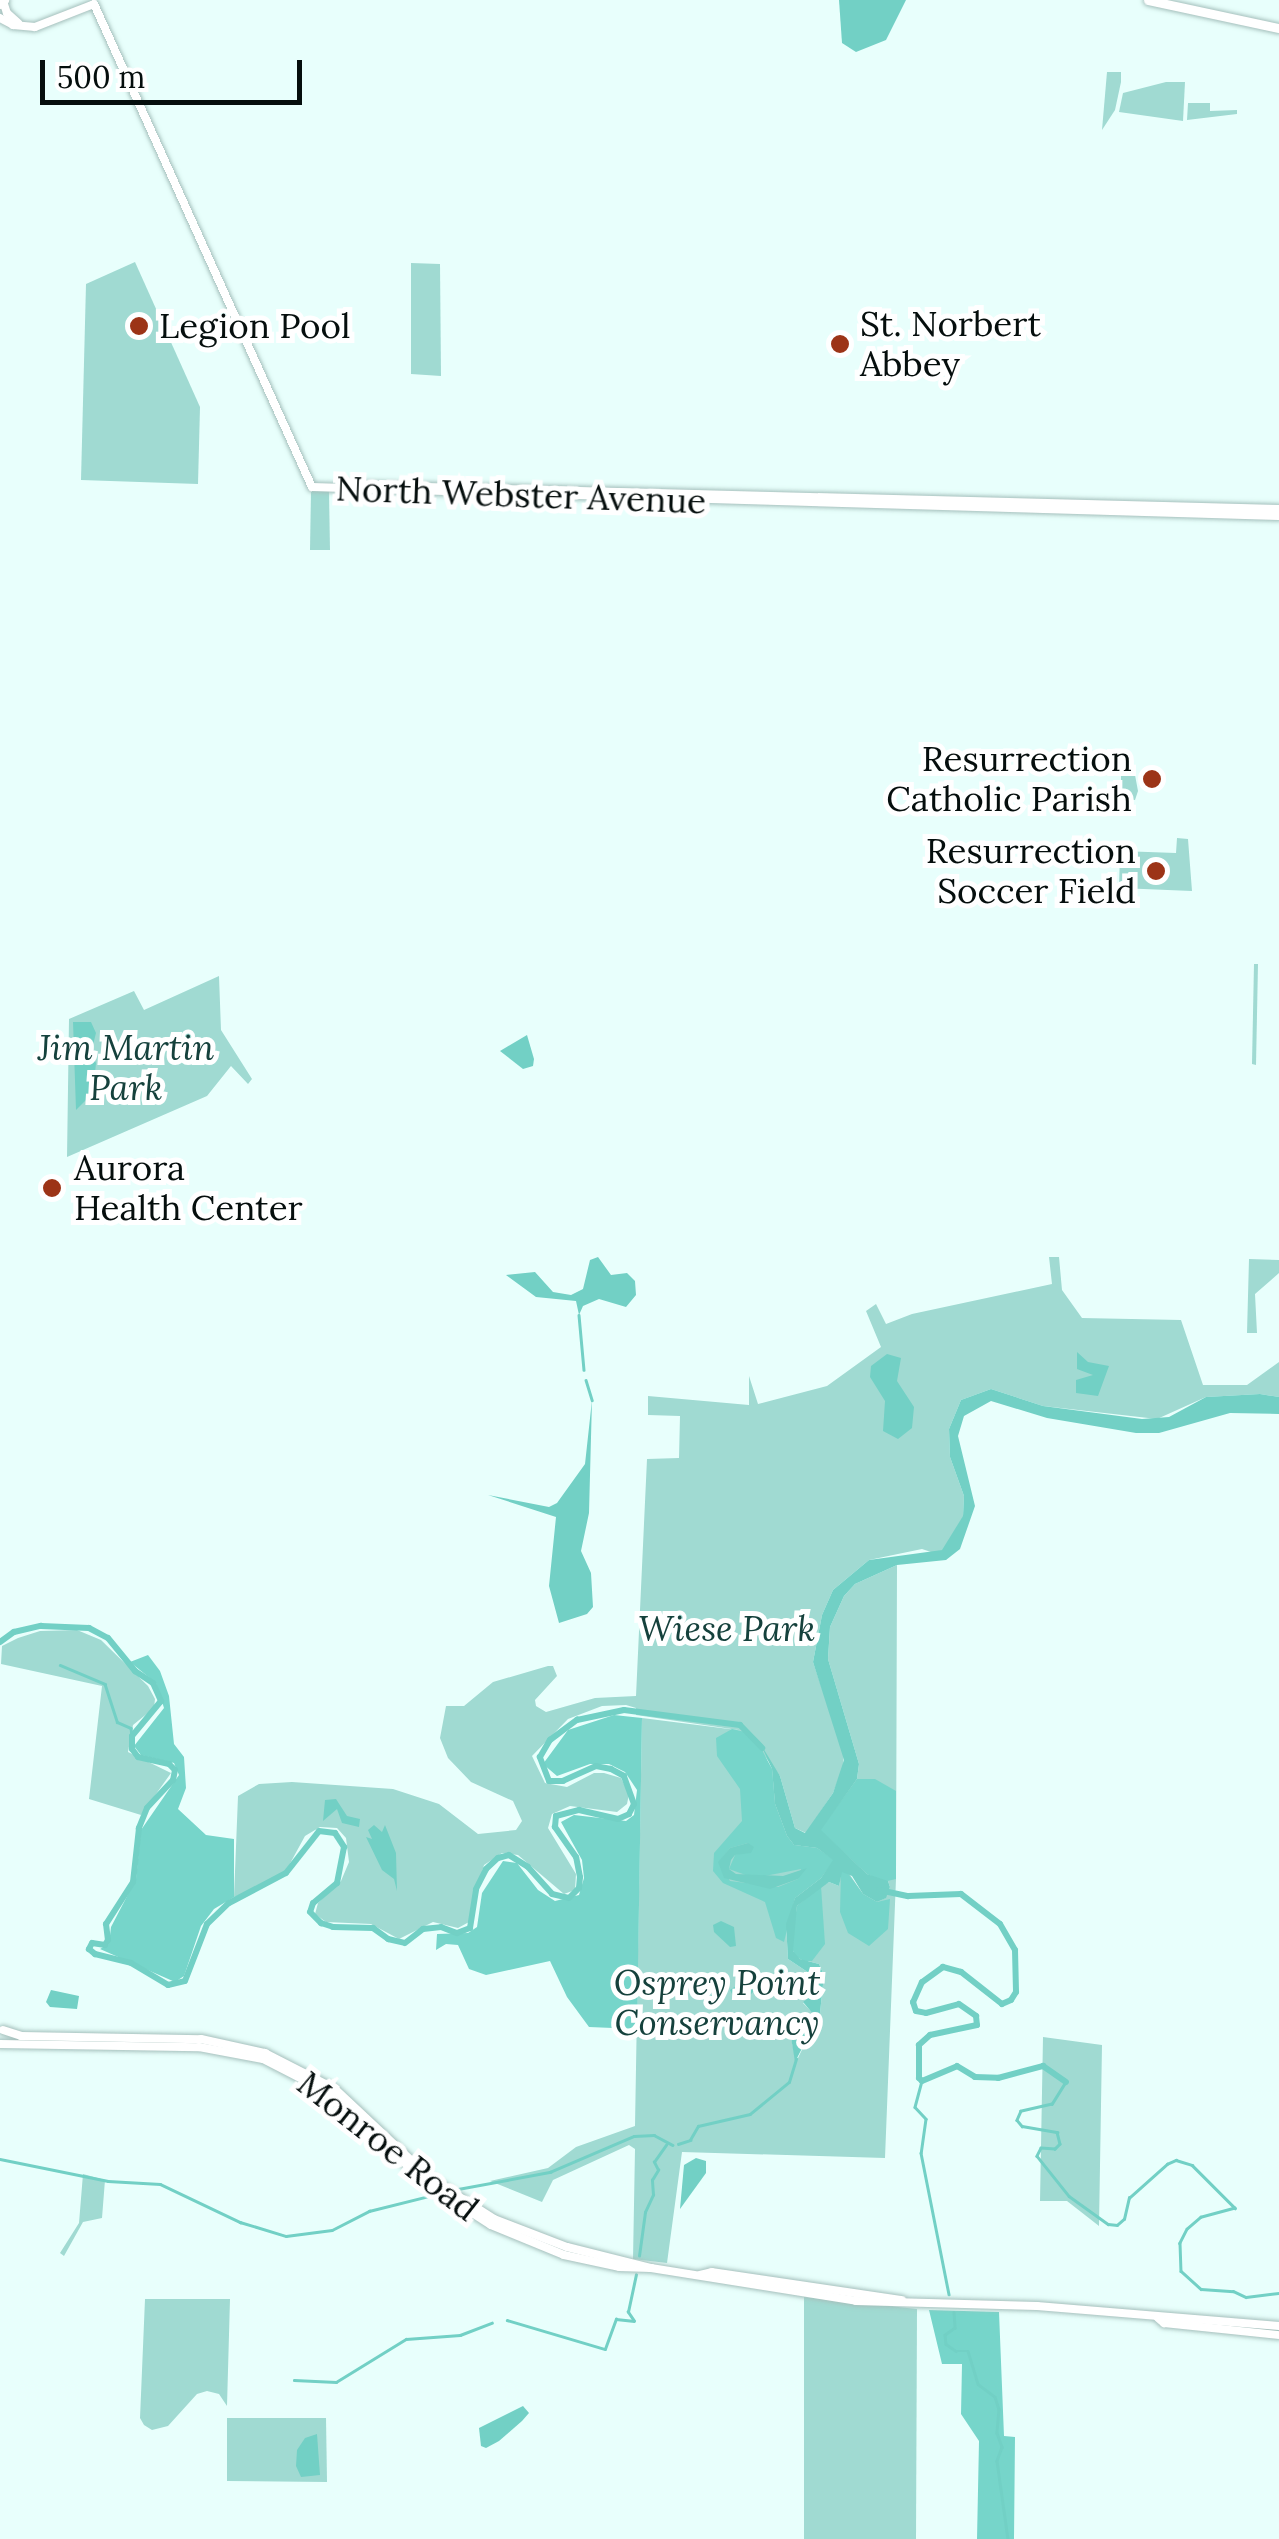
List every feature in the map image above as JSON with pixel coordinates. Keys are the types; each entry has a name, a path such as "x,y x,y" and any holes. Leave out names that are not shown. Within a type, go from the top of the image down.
{"main road":[{"path":"1148,0 1279,28"},
{"path":"2,2 10,17 27,27"},
{"name":"North Webster Avenue","path":"27,27 49,24 94,4 296,452 316,486 1279,513"},
{"path":"0,18 27,27"},
{"path":"0,2044 1,2028"},
{"name":"Monroe Road","path":"1,2028 21,2036 201,2040 276,2056 335,2089 430,2178 494,2219 567,2247 652,2268 856,2301 1037,2306 1279,2326"},
{"name":"Monroe Road","path":"0,2044 199,2047 263,2059 331,2094 426,2183 491,2225 564,2255 619,2268 652,2268"},
{"name":"Monroe Road","path":"1158,2318 1169,2324 1279,2335"}],"green space":[{"path":"1107,72 1121,72 1121,82 1115,110 1102,130"},
{"path":"1166,82 1185,82 1183,121 1119,112 1123,93"},
{"path":"1188,103 1210,103 1210,111 1237,110 1237,114 1187,120"},
{"path":"135,262 200,407 198,484 81,480 86,284"},
{"path":"411,263 440,264 441,376 411,374"},
{"path":"311,491 329,491 330,550 310,550"},
{"path":"1121,760 1126,760 1135,775 1135,800 1121,799"},
{"name":"Resurrection Soccer Field","path":"1177,838 1188,839 1192,891 1119,888 1120,851 1176,853"},
{"path":"1254,964 1258,964 1256,1065 1252,1064"},
{"name":"Jim Martin Park","path":"219,976 221,1030 252,1079 248,1084 231,1066 207,1096 67,1157 69,1019 134,991 144,1010"},
{"path":"1049,1257 1059,1257 1062,1290 1082,1318 1181,1320 1203,1385 1247,1385 1279,1362 1279,1397 1206,1397 1157,1419 1043,1406 991,1389 961,1400 949,1429 950,1457 964,1496 963,1517 943,1550 934,1553 922,1549 869,1560 833,1590 822,1615 813,1662 844,1754 833,1793 806,1833 795,1828 780,1776 763,1754 772,1769 775,1804 787,1836 794,1845 817,1848 834,1860 821,1878 795,1898 786,1924 788,1959 815,1977 812,1995 803,2003 814,2014 791,2037 796,2062 820,2013 824,1975 819,1964 800,1959 793,1951 797,1906 829,1882 839,1886 841,1872 848,1872 863,1894 877,1902 885,1898 890,1887 888,1881 867,1874 820,1830 857,1779 859,1764 828,1659 830,1627 844,1596 855,1584 897,1565 896,1879 885,2158 682,2152 667,2263 633,2259 635,2149 629,2145 553,2180 542,2202 490,2181 548,2168 576,2147 635,2126 642,1718 745,1731 636,1715 636,1708 626,1705 602,1706 568,1719 532,1756 545,1783 567,1787 594,1773 604,1773 621,1778 629,1794 627,1804 617,1812 570,1806 552,1814 548,1828 576,1874 575,1890 564,1894 518,1855 502,1853 484,1865 469,1922 458,1928 433,1922 399,1939 371,1924 326,1922 315,1914 318,1903 341,1881 349,1862 346,1838 337,1828 320,1827 305,1836 287,1869 265,1885 234,1897 238,1796 259,1784 292,1782 393,1789 439,1804 478,1834 516,1830 522,1821 513,1801 471,1782 448,1758 440,1738 446,1706 464,1706 493,1682 548,1666 553,1666 557,1676 535,1700 536,1706 546,1712 595,1698 636,1696 647,1459 679,1458 680,1416 648,1415 648,1396 749,1405 749,1376 758,1404 827,1386 881,1347 866,1311 876,1304 886,1324 912,1314 1052,1284"},
{"path":"1249,1259 1279,1260 1279,1273 1255,1294 1257,1333 1247,1333"},
{"path":"77,1630 101,1640 148,1686 155,1699 154,1708 133,1725 128,1752 171,1773 141,1815 89,1799 102,1686 1,1664 2,1646 18,1638 40,1631"},
{"path":"1043,2037 1102,2045 1099,2226 1067,2201 1040,2201"},
{"path":"83,2174 105,2180 102,2218 83,2222 64,2256 60,2253 79,2223"},
{"path":"804,2297 917,2309 916,2539 804,2539"},
{"path":"145,2299 230,2299 227,2406 219,2394 207,2391 197,2394 168,2426 152,2430 144,2425 140,2418"},
{"path":"227,2418 326,2418 327,2482 227,2481"}],"shaded area":[{"path":"839,0 906,0 886,40 856,52 842,43"},
{"path":"73,1022 91,1022 96,1033 91,1053 96,1063 93,1093 76,1110"},
{"path":"527,1035 534,1059 533,1066 523,1069 500,1051"},
{"path":"598,1257 611,1275 627,1273 635,1281 636,1295 626,1307 599,1299 583,1306 579,1315 576,1301 536,1297 506,1275 535,1272 553,1292 571,1295 583,1289 590,1260"},
{"path":"1077,1352 1088,1362 1109,1366 1098,1396 1076,1393 1076,1380 1093,1375 1077,1369"},
{"path":"887,1354 901,1358 897,1381 914,1407 912,1428 898,1439 883,1431 885,1401 870,1377 871,1366"},
{"path":"991,1389 1043,1406 1142,1419 1169,1417 1206,1397 1260,1394 1279,1397 1279,1414 1230,1413 1159,1433 1136,1433 1047,1418 991,1401 964,1416 958,1436 975,1506 960,1549 946,1560 897,1565 855,1584 844,1596 830,1627 828,1659 859,1764 857,1779 821,1830 867,1874 888,1881 890,1887 886,1898 877,1902 863,1894 852,1876 842,1872 839,1886 829,1882 797,1906 793,1951 800,1959 819,1964 824,1975 820,2013 795,2062 791,2037 814,2015 803,2002 812,1995 815,1977 788,1959 786,1924 795,1898 821,1878 833,1860 817,1848 794,1845 787,1836 775,1804 772,1769 760,1743 780,1776 795,1828 805,1833 833,1793 844,1760 813,1662 822,1615 833,1590 869,1560 942,1550 963,1516 964,1496 950,1457 949,1429 961,1400"},
{"path":"592,1400 589,1513 581,1551 591,1573 593,1607 587,1614 559,1623 549,1586 556,1517 488,1495 549,1507 557,1503 585,1464"},
{"path":"148,1655 160,1671 169,1696 174,1744 184,1757 186,1788 178,1809 206,1835 234,1839 234,1897 214,1909 201,1926 184,1976 175,1982 100,1949 109,1944 111,1927 136,1879 141,1830 179,1775 174,1763 141,1755 134,1746 164,1708 156,1683 130,1662"},
{"path":"614,1715 642,1718 637,2029 589,2027 567,1997 550,1961 486,1975 469,1969 458,1945 446,1944 436,1950 437,1934 468,1933 477,1927 482,1893 503,1861 517,1863 538,1890 555,1901 579,1895 584,1878 582,1860 561,1822 574,1815 626,1821 634,1815 637,1790 625,1772 609,1764 590,1764 557,1776 543,1764 568,1730"},
{"path":"732,1729 745,1732 761,1748 772,1769 775,1804 787,1836 794,1845 817,1848 834,1860 821,1878 795,1898 784,1942 776,1938 765,1902 723,1883 713,1871 714,1853 742,1821 740,1789 717,1756 716,1738","holes":["748,1843 744,1852 735,1855 729,1869 754,1878 801,1869 798,1879 778,1887 730,1881 719,1862 730,1848"]},
{"path":"857,1779 875,1779 896,1791 896,1879 883,1882 867,1874 820,1830"},
{"path":"336,1799 347,1816 360,1819 359,1827 342,1823 337,1809 323,1821 325,1800"},
{"path":"374,1825 382,1832 385,1825 396,1853 397,1891 394,1879 382,1870 366,1837 372,1839 368,1830"},
{"path":"748,1843 754,1847 751,1853 735,1855 731,1860 729,1869 736,1874 783,1876 807,1868 798,1879 770,1889 724,1878 718,1862 730,1848"},
{"path":"841,1872 847,1872 863,1894 877,1902 890,1899 888,1929 869,1946 848,1933 840,1912"},
{"path":"821,1886 825,1944 812,1961 804,1961 795,1956 791,1945 797,1906"},
{"path":"721,1921 734,1927 736,1946 730,1947 714,1932 713,1925"},
{"path":"753,1968 756,1989 745,2000 735,2000 730,1990 742,1982 745,1969"},
{"path":"51,1990 79,1996 77,2009 50,2007 46,2002"},
{"path":"696,2158 706,2161 706,2173 680,2209 684,2165"},
{"path":"929,2310 999,2312 1004,2436 1015,2437 1014,2539 977,2539 979,2441 961,2414 962,2364 942,2364"},
{"path":"523,2406 529,2413 522,2421 499,2441 486,2448 481,2446 479,2428"},
{"path":"317,2434 320,2475 301,2477 296,2466 297,2450 305,2438"}],"waterway":[{"path":"579,1315 584,1370"},
{"path":"586,1380 592,1400"},
{"path":"0,1642 14,1632 41,1626 89,1628 108,1638 135,1671 153,1683 161,1701 132,1736 132,1749 138,1757 169,1764 175,1770 173,1780 147,1808 139,1828 133,1882 106,1924 108,1940 105,1945 92,1943 89,1949 131,1963 168,1985 185,1981 207,1924 229,1903 286,1873 319,1831 335,1833 344,1847 337,1883 313,1903 310,1912 321,1923 333,1927 373,1928 388,1939 405,1943 423,1929 441,1927 457,1933 470,1928 476,1889 486,1869 498,1858 509,1855 528,1867 552,1894 569,1898 579,1888 580,1877 576,1857 555,1827 556,1816 579,1810 618,1819 629,1814 634,1804 624,1776 611,1769 596,1766 563,1781 549,1781 540,1757 550,1740 577,1720 624,1710 740,1725 762,1748"},
{"path":"60,1665 105,1684 117,1722 131,1728 132,1736"},
{"path":"879,1890 908,1896 961,1894 1000,1924 1015,1950 1016,1992 1002,2004 961,1972 943,1967 922,1982 913,2002 916,2011 926,2013 959,2004 976,2016 977,2025 930,2035 919,2045 919,2078 922,2081 957,2066 975,2077 998,2078 1043,2066 1066,2082"},
{"path":"678,2144 690,2140 698,2126 750,2114 789,2082 796,2059"},
{"path":"922,2081 915,2107 926,2119 921,2153 949,2294"},
{"path":"1066,2082 1052,2104 1021,2111 1017,2120 1022,2126 1057,2132 1060,2144 1055,2149 1041,2148 1037,2156 1069,2196 1108,2224 1117,2225 1124,2219 1129,2198 1167,2164 1176,2160 1192,2165 1235,2208 1201,2217 1187,2229 1180,2243 1181,2271 1201,2289 1233,2291 1246,2297 1279,2293"},
{"path":"458,2189 550,2172 634,2136 654,2135 673,2145"},
{"path":"639,2256 645,2212 653,2195 652,2180 658,2170 654,2162 666,2145"},
{"path":"0,2159 108,2181 160,2184 240,2222 286,2236 332,2230 369,2211 433,2195"},
{"path":"507,2320 605,2349 616,2319 634,2321 628,2312 636,2275"},
{"path":"954,2312 955,2328 945,2335 946,2344 956,2351 968,2351 978,2384 995,2397 999,2409 997,2433 1002,2447 997,2461 1008,2539"},
{"path":"294,2380 336,2382 406,2339 460,2335 492,2323"}],"place":[{"name":"Legion Pool","path":"139,326"},
{"name":"St. Norbert Abbey","path":"840,344"},
{"name":"Resurrection Catholic Parish","path":"1152,779"},
{"name":"Resurrection Soccer Field","path":"1156,871"},
{"name":"Aurora Health Center","path":"52,1188"}],"park label":[{"name":"Wiese Park","path":"727,1629"},
{"name":"Osprey Point Conservancy","path":"717,2003"}]}
